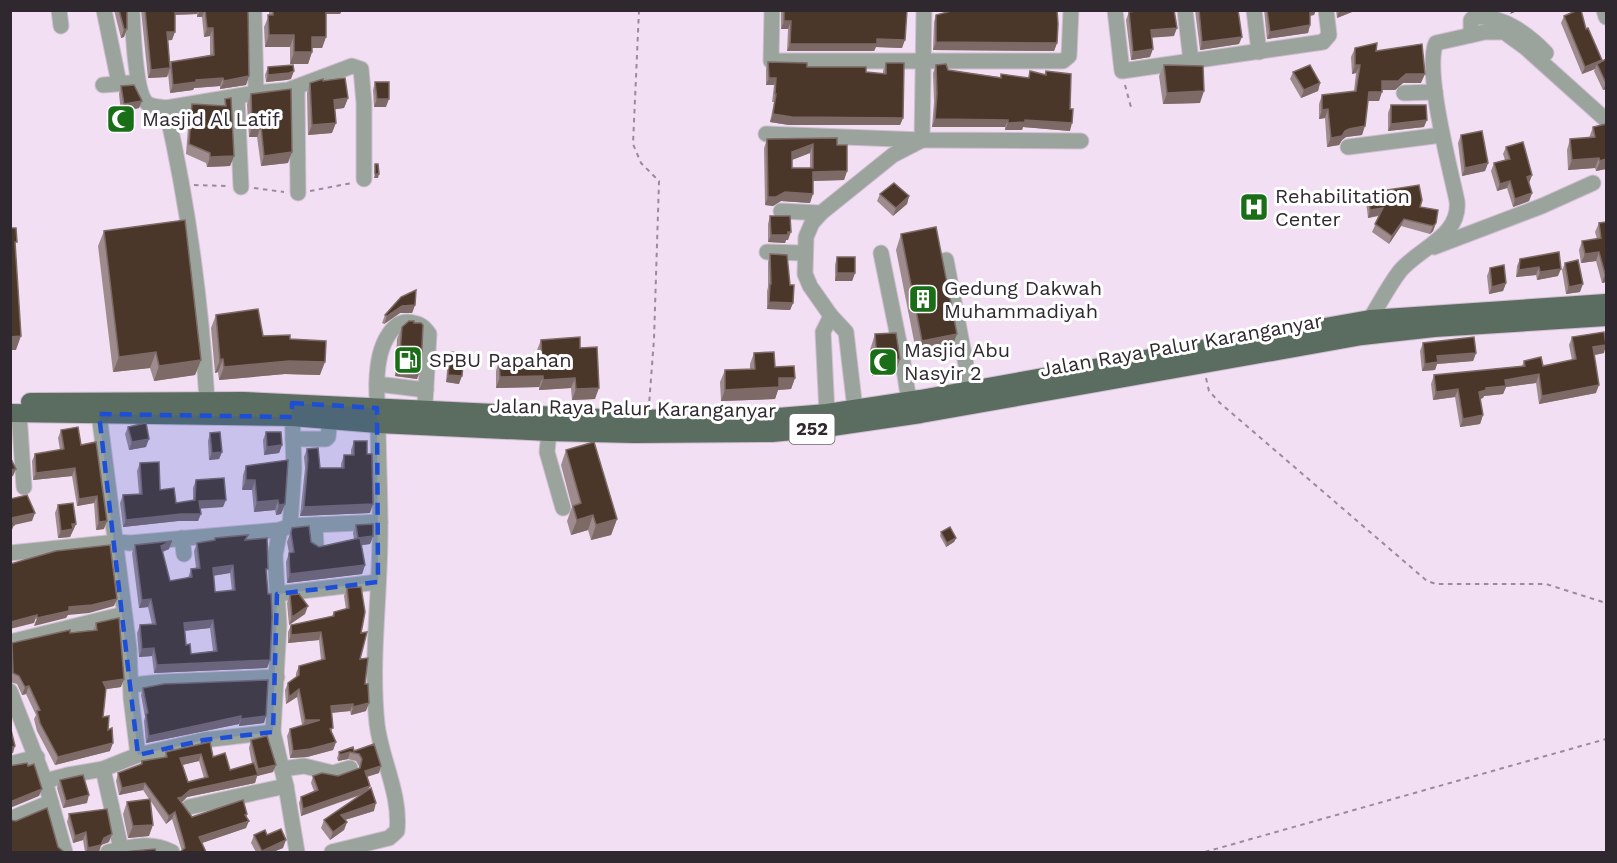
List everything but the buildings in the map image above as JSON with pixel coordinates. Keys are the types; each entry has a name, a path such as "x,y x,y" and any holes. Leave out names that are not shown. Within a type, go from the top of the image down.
{"main road":[{"name":"Jalan Raya Palur Karanganyar","path":"13,409 207,400 292,410 424,418 648,420 778,417 828,413 971,391 1370,319 1606,303"},
{"name":"Jalan Raya Palur Karanganyar","path":"424,418 548,441 634,434 772,433 825,428 942,411 1362,336 1434,328 1606,317"},
{"name":"Jalan Raya Palur Karanganyar","path":"13,409 99,414 292,410 330,419 378,416"}],"street":[{"path":"59,10 61,26"},
{"path":"104,10 119,83"},
{"path":"132,10 137,82 141,95 147,103 166,108 256,93 272,93 297,87 352,66 361,69 364,96 364,179"},
{"path":"254,10 256,93"},
{"path":"772,10 771,60 1063,61 1069,56 1071,10"},
{"path":"922,140 924,10"},
{"path":"1115,10 1122,70 1317,44 1326,39 1329,34 1326,10"},
{"path":"1185,10 1191,61"},
{"path":"1254,10 1259,52"},
{"path":"1604,10 1606,17"},
{"path":"1471,29 1477,17 1494,19 1522,32 1543,49 1574,84 1606,112"},
{"path":"1370,319 1396,276 1422,251 1441,237 1452,225 1457,211 1457,201 1435,92 1435,45 1440,40 1471,29 1495,30 1510,35 1606,120"},
{"path":"102,85 137,82"},
{"path":"297,87 298,193"},
{"path":"1404,93 1435,92"},
{"path":"237,97 241,187"},
{"path":"166,108 182,185 203,329 207,400"},
{"path":"766,134 922,140 1081,141"},
{"path":"1348,147 1443,135"},
{"path":"855,409 846,336 807,280 804,253 806,237 812,223 821,213 893,155 922,140"},
{"path":"1422,251 1542,206 1593,183"},
{"path":"781,211 821,213"},
{"path":"767,252 804,253"},
{"path":"881,253 909,401"},
{"path":"946,260 971,391"},
{"path":"828,413 824,337 831,316"},
{"path":"332,852 389,838 397,831 392,786 377,723 375,682 380,522 377,384 380,354 394,326 402,322 415,323 424,327 429,334 424,418"},
{"path":"377,384 426,390"},
{"path":"13,409 24,488"},
{"path":"292,410 294,469 285,528 275,555 279,626 273,732 286,786 297,852"},
{"path":"99,414 117,542 138,755"},
{"path":"293,439 326,439 330,419"},
{"path":"548,441 563,508"},
{"path":"10,553 315,525 380,522"},
{"path":"315,525 316,546"},
{"path":"182,538 184,554"},
{"path":"277,594 378,582"},
{"path":"10,642 124,614"},
{"path":"132,685 277,677"},
{"path":"10,691 17,724 37,757 65,852"},
{"path":"45,781 104,769 138,755 204,740 273,732"},
{"path":"10,764 37,757"},
{"path":"282,769 304,766 333,773 350,768"},
{"path":"104,769 114,851 144,844 172,852"},
{"path":"189,807 286,786"},
{"path":"10,819 51,802"}],"path":[{"path":"639,10 633,144 641,163 658,181 654,339 648,420"},
{"path":"1122,70 1132,111"},
{"path":"182,185 241,187 298,193 364,179"},
{"path":"1206,363 1207,386 1214,397 1427,580 1436,584 1546,584 1606,603"},
{"path":"1205,852 1606,739"}],"highlighted area":[{"path":"292,403 377,408 378,582 277,594 273,732 204,740 138,755 99,414 292,417"}],"place":[{"name":"Masjid Al Latif","path":"121,119"},
{"name":"Rehabilitation Center","path":"1254,207"},
{"name":"Gedung Dakwah Muhammadiyah","path":"923,299"},
{"name":"SPBU Papahan","path":"408,360"},
{"name":"Masjid Abu Nasyir 2","path":"883,362"}]}
